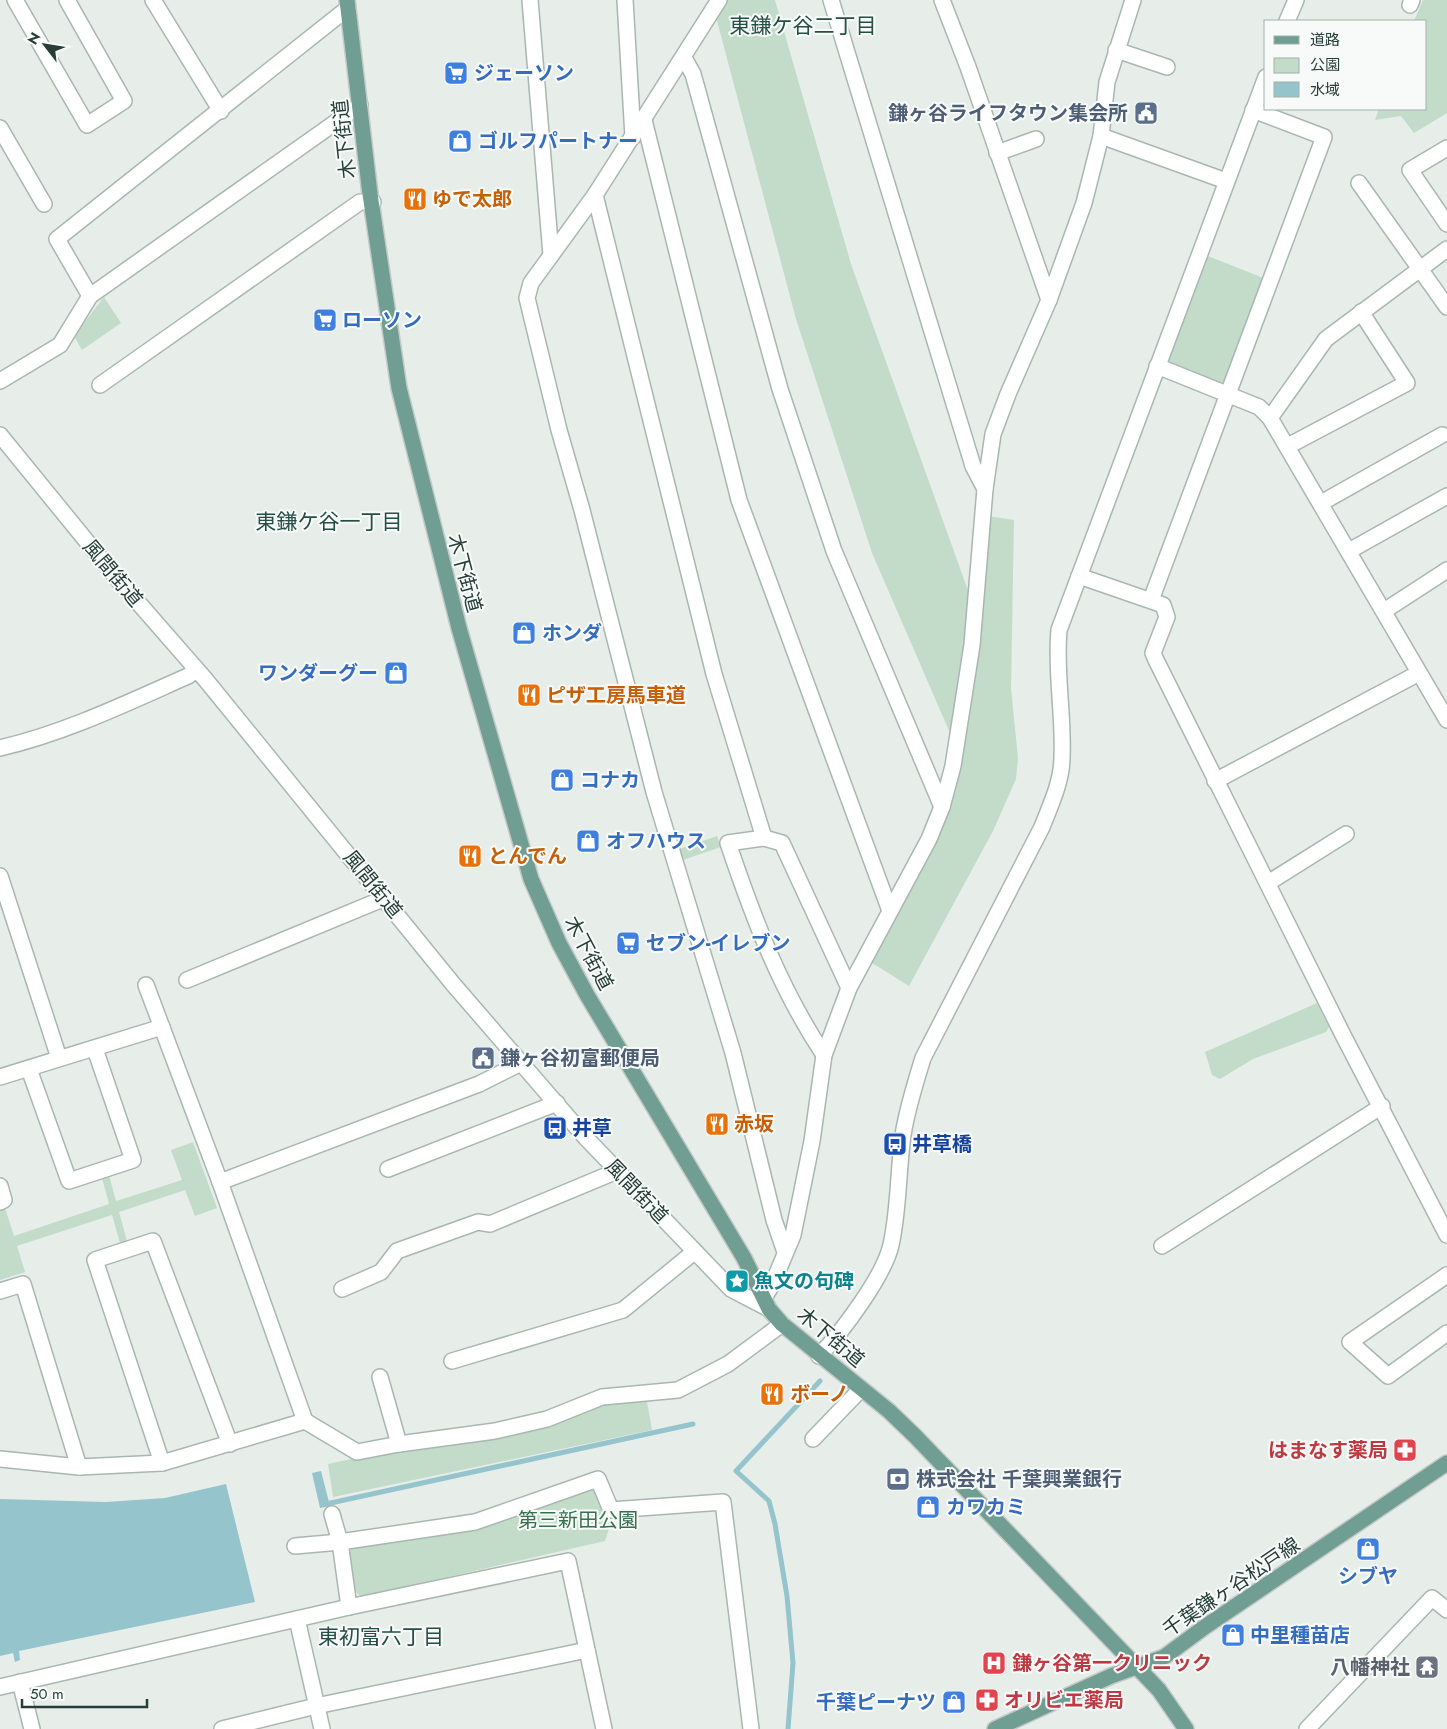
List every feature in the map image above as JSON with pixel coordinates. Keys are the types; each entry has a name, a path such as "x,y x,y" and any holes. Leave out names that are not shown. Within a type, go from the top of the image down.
{"main road":[{"name":"木下街道","path":"348,4 399,388 472,678 531,879 559,943 583,987 744,1258 766,1303 782,1324 915,1436 1159,1690 1186,1729"},
{"name":"千葉鎌ヶ谷松戸線","path":"995,1729 1110,1676 1138,1668 1164,1657 1206,1626 1447,1463"}],"street":[{"path":"15,0 87,125 124,101 67,0"},
{"path":"153,0 221,112"},
{"path":"530,0 551,255"},
{"path":"625,0 633,137"},
{"path":"719,0 684,58 595,195 531,283 527,298 559,430 582,510 654,792 733,1054 774,1220 785,1252"},
{"path":"831,0 972,466 985,489"},
{"path":"942,0 1049,300"},
{"path":"766,1303 792,1235 812,1141 824,1055 849,988 929,839 942,807 953,766 972,645 985,489 993,434 1049,300 1084,204 1101,136 1107,82 1134,0"},
{"path":"1288,20 1296,0"},
{"path":"90,296 57,239 221,112 348,4"},
{"path":"1116,50 1167,67"},
{"path":"684,58 693,74 780,388 834,551 942,807"},
{"path":"819,1356 831,1343 881,1270 891,1245 910,1099 923,1058 1042,827 1057,788 1062,758 1059,630 1264,83"},
{"path":"0,381 60,345 90,296 360,105"},
{"path":"1151,600 1324,137 1253,110"},
{"path":"644,120 739,500 890,911"},
{"path":"0,128 44,204"},
{"path":"1101,136 1226,181"},
{"path":"997,153 1036,139"},
{"path":"1447,148 1410,170 1447,224"},
{"path":"1360,183 1447,307"},
{"path":"595,195 714,674 764,838"},
{"path":"100,385 360,202 373,202"},
{"path":"1270,418 1326,339 1447,249"},
{"path":"1288,446 1407,383 1361,312"},
{"path":"1157,366 1229,394 1259,408 1270,418 1447,720"},
{"name":"風間街道","path":"0,435 110,570 196,670 385,898 452,984 521,1063 617,1171 730,1289 766,1303"},
{"path":"1320,503 1442,435"},
{"path":"1349,551 1447,496"},
{"path":"1384,611 1447,570"},
{"path":"1078,576 1163,605 1167,617 1154,653 1156,660 1215,781 1447,1234"},
{"path":"0,748 26,742 113,710 188,676 196,670"},
{"path":"1215,781 1420,673"},
{"path":"1268,883 1346,834"},
{"path":"824,1055 782,985 748,903 728,843 764,838 782,843 849,988"},
{"path":"0,876 59,1058"},
{"path":"187,980 385,898"},
{"path":"146,985 220,1182 305,1421 357,1452 399,1444 496,1432 547,1419 602,1397 678,1390 728,1364 782,1324"},
{"path":"0,1077 162,1027"},
{"path":"29,1069 69,1181 133,1160 95,1049"},
{"path":"220,1182 479,1084 521,1063"},
{"path":"388,1169 557,1103"},
{"path":"1162,1246 1382,1106"},
{"path":"342,1289 381,1272 397,1251 478,1222 490,1224 617,1171"},
{"path":"0,1186 4,1200 0,1202"},
{"path":"162,1463 95,1260 154,1241 230,1444"},
{"path":"452,1361 623,1310 694,1252"},
{"path":"1447,1275 1350,1342 1388,1376 1447,1333"},
{"path":"0,1291 23,1284 79,1466"},
{"path":"380,1377 399,1444"},
{"path":"813,1439 861,1389"},
{"path":"0,1458 79,1466 162,1463 305,1421"},
{"path":"295,1546 340,1542 475,1522 598,1479 611,1510 723,1502 751,1729"},
{"path":"332,1514 340,1542 349,1607"},
{"path":"0,1687 349,1607 568,1561 604,1729"},
{"path":"1306,1729 1432,1598 1447,1610"},
{"path":"297,1619 322,1729"},
{"path":"222,1729 316,1706 587,1650"},
{"path":"20,1682 32,1729"}],"green space":[{"path":"726,0 775,0 851,264 971,599 953,740 872,553 796,319 716,17"},
{"path":"1423,0 1447,0 1447,113 1414,133 1401,116 1375,120 1379,110 1427,110 1427,20 1414,20"},
{"path":"1208,256 1266,279 1227,382 1221,385 1171,366 1169,359"},
{"path":"104,297 121,323 82,350 74,336"},
{"path":"988,516 1014,520 1011,688 1018,758 1016,779 993,831 909,986 869,961 935,837"},
{"path":"717,836 721,847 683,860 679,849"},
{"path":"1317,1003 1329,1027 1326,1032 1253,1059 1220,1079 1212,1075 1205,1052"},
{"path":"193,1142 217,1208 195,1216 185,1190 119,1212 127,1241 120,1243 112,1215 17,1246 25,1272 0,1280 0,1210 5,1208 14,1236 109,1204 102,1178 109,1175 116,1201 182,1180 171,1150"},
{"path":"646,1396 652,1430 333,1497 328,1464 576,1409"},
{"name":"第三新田公園","path":"591,1485 597,1488 610,1526 605,1541 361,1597 355,1591 348,1554 353,1547"}],"water":[{"path":"321,1471 330,1506 320,1508 312,1473"},
{"path":"226,1484 255,1602 19,1651 20,1660 15,1662 13,1653 0,1656 0,1499 106,1502 165,1498"}],"waterway":[{"path":"788,1729 793,1663 787,1596 775,1524 769,1501 736,1471 820,1381"},
{"path":"326,1504 693,1424"}],"place":[{"name":"ジェーソン","path":"456,73"},
{"name":"鎌ヶ谷ライフタウン集会所","path":"1146,113"},
{"name":"ゴルフパートナー","path":"460,141"},
{"name":"ゆで太郎","path":"415,199"},
{"name":"ローソン","path":"325,320"},
{"name":"ホンダ","path":"524,633"},
{"name":"ワンダーグー","path":"396,673"},
{"name":"ピザ工房馬車道","path":"529,695"},
{"name":"コナカ","path":"562,780"},
{"name":"オフハウス","path":"588,841"},
{"name":"とんでん","path":"470,856"},
{"name":"セブン-イレブン","path":"628,943"},
{"name":"鎌ヶ谷初富郵便局","path":"483,1058"},
{"name":"赤坂","path":"717,1124"},
{"name":"井草","path":"555,1128"},
{"name":"井草橋","path":"895,1144"},
{"name":"魚文の句碑","path":"737,1281"},
{"name":"ボーノ","path":"772,1394"},
{"name":"はまなす薬局","path":"1405,1450"},
{"name":"株式会社 千葉興業銀行","path":"898,1479"},
{"name":"カワカミ","path":"928,1507"},
{"name":"シブヤ","path":"1368,1549"},
{"name":"中里種苗店","path":"1233,1635"},
{"name":"鎌ヶ谷第一クリニック","path":"994,1663"},
{"name":"八幡神社","path":"1427,1667"},
{"name":"オリビエ薬局","path":"987,1700"},
{"name":"千葉ピーナツ","path":"954,1702"}],"district":[{"name":"東鎌ケ谷二丁目","path":"803,26"},
{"name":"東鎌ケ谷一丁目","path":"329,522"},
{"name":"東初富六丁目","path":"381,1637"}]}
